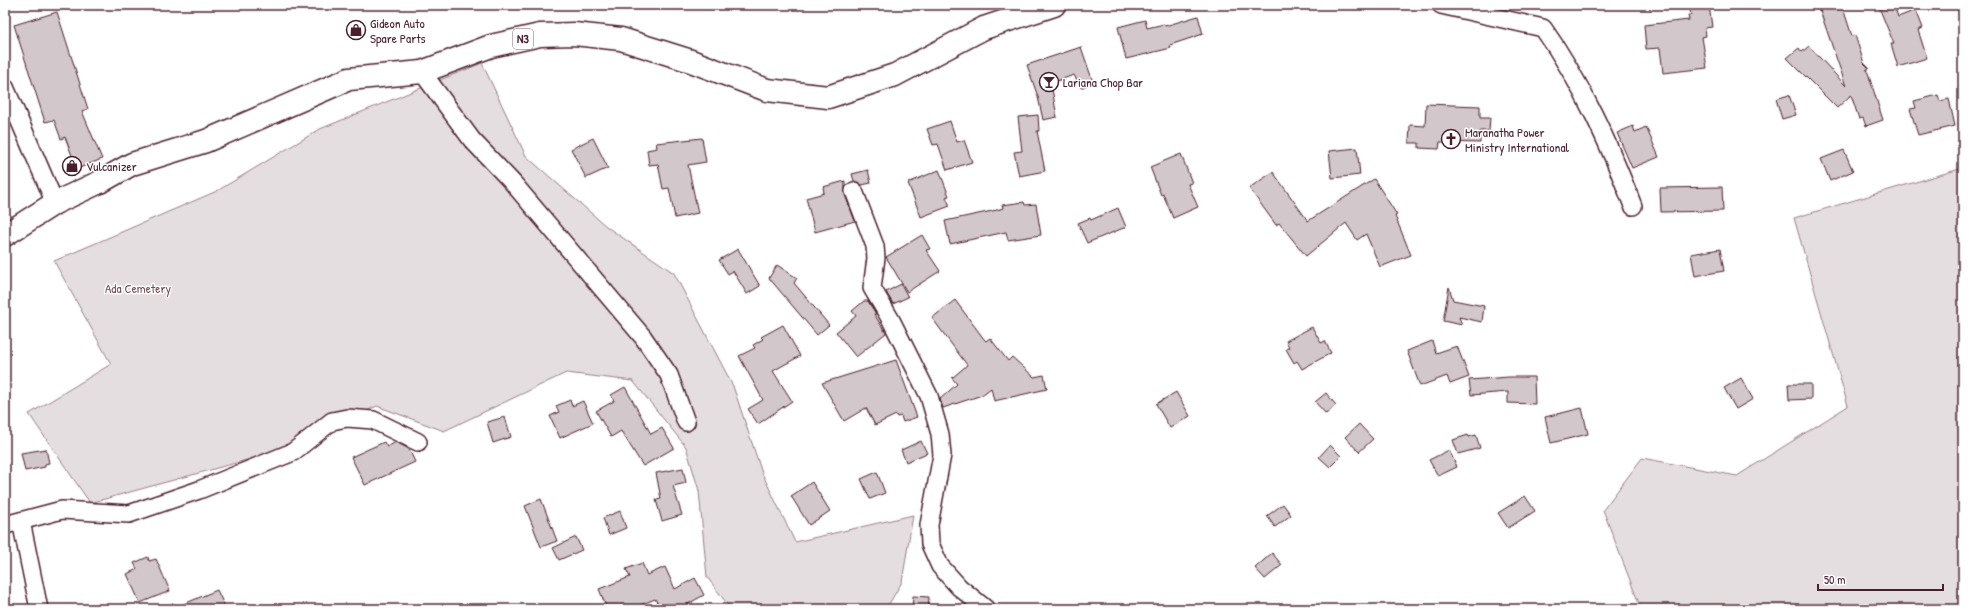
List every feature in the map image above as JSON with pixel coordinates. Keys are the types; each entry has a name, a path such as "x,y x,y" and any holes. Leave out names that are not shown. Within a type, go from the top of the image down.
{"main road":[{"name":"N3","path":"5,235 55,203 102,181 132,164 206,141 349,79 422,72 491,46 540,35 574,34 621,39 690,61 767,90 828,97 895,75 984,28 1054,5"}],"street":[{"path":"1441,5 1543,28 1558,49 1599,123 1633,206"},
{"path":"422,72 472,140 513,183 643,337 668,375 686,422"},
{"path":"5,87 55,203"},
{"path":"854,191 875,246 876,258 872,288 891,320 929,396 940,434 942,455 929,525 930,544 940,566 959,587 986,609"},
{"path":"39,609 13,523 62,510 129,514 199,490 293,452 332,422 347,418 373,420 418,442"}],"green space":[{"name":"Ada Cemetery","path":"482,63 526,156 607,227 674,273 733,386 762,473 795,542 913,515 902,582 886,609 731,609 707,577 699,491 686,447 633,381 566,373 444,431 377,406 283,450 90,503 29,414 111,364 54,261 217,191 320,129"},
{"path":"1963,168 1963,609 1641,609 1603,510 1642,458 1737,476 1848,406 1794,218"}],"building":[{"path":"1689,5 1709,5 1712,27 1705,28 1706,36 1702,37 1707,68 1663,73 1660,48 1646,49 1644,25 1689,20 1688,15 1691,15"},
{"path":"1818,5 1842,5 1852,36 1855,35 1864,63 1869,68 1866,70 1883,120 1866,126 1863,118 1859,119 1851,95 1837,108 1787,58 1799,48 1802,52 1809,46 1846,86"},
{"path":"1878,5 1894,5 1898,17 1916,10 1923,28 1918,30 1927,58 1898,67 1891,44 1894,44"},
{"path":"57,12 88,109 82,111 102,159 77,169 65,137 61,139 54,120 45,122 14,25"},
{"path":"1198,16 1203,34 1170,45 1171,48 1126,59 1118,27 1145,20 1147,28 1164,24 1165,26"},
{"path":"1081,47 1093,82 1081,88 1074,75 1051,83 1057,117 1043,120 1038,97 1027,65"},
{"path":"1789,95 1796,115 1782,119 1776,99"},
{"path":"1938,95 1940,101 1949,99 1955,126 1918,135 1910,109 1916,108 1914,101"},
{"path":"1426,104 1480,106 1480,118 1490,118 1489,131 1480,131 1480,143 1440,142 1439,149 1419,148 1419,143 1409,143 1410,125 1425,126"},
{"path":"1038,115 1039,131 1037,131 1045,171 1019,176 1014,152 1022,151 1018,117"},
{"path":"950,121 957,142 964,140 972,162 947,170 938,144 933,145 927,129"},
{"path":"1633,126 1635,132 1646,127 1659,157 1632,168 1617,133"},
{"path":"593,138 608,168 586,178 571,149"},
{"path":"702,138 706,162 688,165 698,213 675,218 669,188 663,189 658,164 649,165 647,150 657,148 656,143"},
{"path":"1357,148 1360,175 1332,178 1329,151"},
{"path":"1844,150 1853,171 1830,181 1821,159"},
{"path":"1181,154 1192,183 1188,184 1198,207 1173,218 1163,194 1161,195 1150,167"},
{"path":"868,170 871,183 862,185 854,181 852,174"},
{"path":"939,170 949,196 946,197 950,206 921,217 908,183"},
{"path":"1273,172 1308,221 1374,179 1397,215 1395,216 1411,255 1380,267 1366,234 1357,240 1346,223 1306,256 1279,223 1276,225 1249,188"},
{"path":"845,181 845,195 855,221 815,232 806,198 824,193 823,187"},
{"path":"1722,187 1723,211 1661,212 1660,188"},
{"path":"1024,202 1025,205 1036,204 1041,235 1008,240 1006,232 950,244 945,221 997,210 1003,208 1002,205"},
{"path":"1118,208 1126,227 1087,243 1078,223 1090,218 1091,220"},
{"path":"922,235 930,249 926,250 940,271 907,292 886,257"},
{"path":"738,249 760,286 747,294 733,271 728,274 719,260"},
{"path":"1720,249 1724,271 1695,276 1691,254"},
{"path":"777,265 797,278 794,283 829,325 817,335 769,278"},
{"path":"901,284 908,297 893,304 886,292"},
{"path":"1449,287 1453,300 1484,306 1482,322 1459,317 1462,325 1443,321"},
{"path":"955,300 984,339 986,341 990,338 1008,361 1012,357 1034,377 1044,375 1047,389 994,401 991,388 982,395 943,408 940,399 957,384 952,378 967,365 932,318"},
{"path":"864,301 868,301 886,333 856,357 836,332 856,316 852,311"},
{"path":"783,325 800,356 773,371 792,401 758,424 748,409 763,400 739,356 755,348 753,345 763,339 761,337"},
{"path":"1312,327 1321,343 1325,341 1331,353 1302,369 1297,361 1294,363 1286,349 1289,347 1286,341"},
{"path":"1432,341 1436,353 1457,346 1469,377 1450,384 1447,376 1420,386 1407,351"},
{"path":"896,360 917,417 903,422 901,416 897,417 896,415 875,425 866,408 844,421 822,383"},
{"path":"1534,377 1535,404 1508,403 1508,392 1471,395 1469,380"},
{"path":"1741,378 1753,399 1736,409 1724,388"},
{"path":"1788,384 1811,384 1811,399 1789,400"},
{"path":"625,387 651,434 662,428 674,448 643,466 621,431 611,437 596,411 614,401 611,395"},
{"path":"1176,392 1190,416 1170,428 1156,404"},
{"path":"1326,393 1336,405 1326,414 1315,402"},
{"path":"570,400 572,406 583,401 593,423 560,438 550,416 559,412 556,406"},
{"path":"1582,408 1588,434 1551,443 1545,417"},
{"path":"505,417 511,437 493,443 487,422"},
{"path":"1359,424 1373,439 1359,452 1345,437"},
{"path":"1468,435 1469,437 1476,435 1480,448 1458,454 1453,440"},
{"path":"921,441 927,453 906,462 901,450"},
{"path":"384,442 387,447 396,442 409,449 415,462 365,485 351,457"},
{"path":"1330,445 1341,456 1330,467 1319,457"},
{"path":"46,449 49,463 45,464 45,467 25,471 21,453"},
{"path":"1449,450 1457,467 1438,476 1429,460"},
{"path":"683,468 686,483 673,486 682,515 662,521 656,500 661,499 656,473"},
{"path":"877,472 885,493 870,499 861,479"},
{"path":"812,482 830,511 809,525 791,496"},
{"path":"1525,496 1535,511 1508,528 1498,513"},
{"path":"541,499 557,541 541,547 525,506"},
{"path":"1283,504 1291,515 1275,527 1267,516"},
{"path":"620,511 626,528 609,535 603,518"},
{"path":"576,537 582,550 559,560 553,548"},
{"path":"1272,553 1282,565 1265,579 1255,568"},
{"path":"148,557 149,561 156,559 170,591 140,603 127,574 137,569 134,563"},
{"path":"642,563 647,575 665,567 675,589 695,578 704,595 679,609 661,609 655,599 630,609 607,609 599,589 630,577 626,569"},
{"path":"217,590 226,609 172,609"},
{"path":"913,596 929,597 928,609 912,609"}],"place":[{"name":"Gideon Auto Spare Parts","path":"356,30"},
{"name":"Lariana Chop Bar","path":"1049,82"},
{"name":"Maranatha Power Ministry International","path":"1451,139"},
{"name":"Vulcanizer","path":"72,166"}]}
